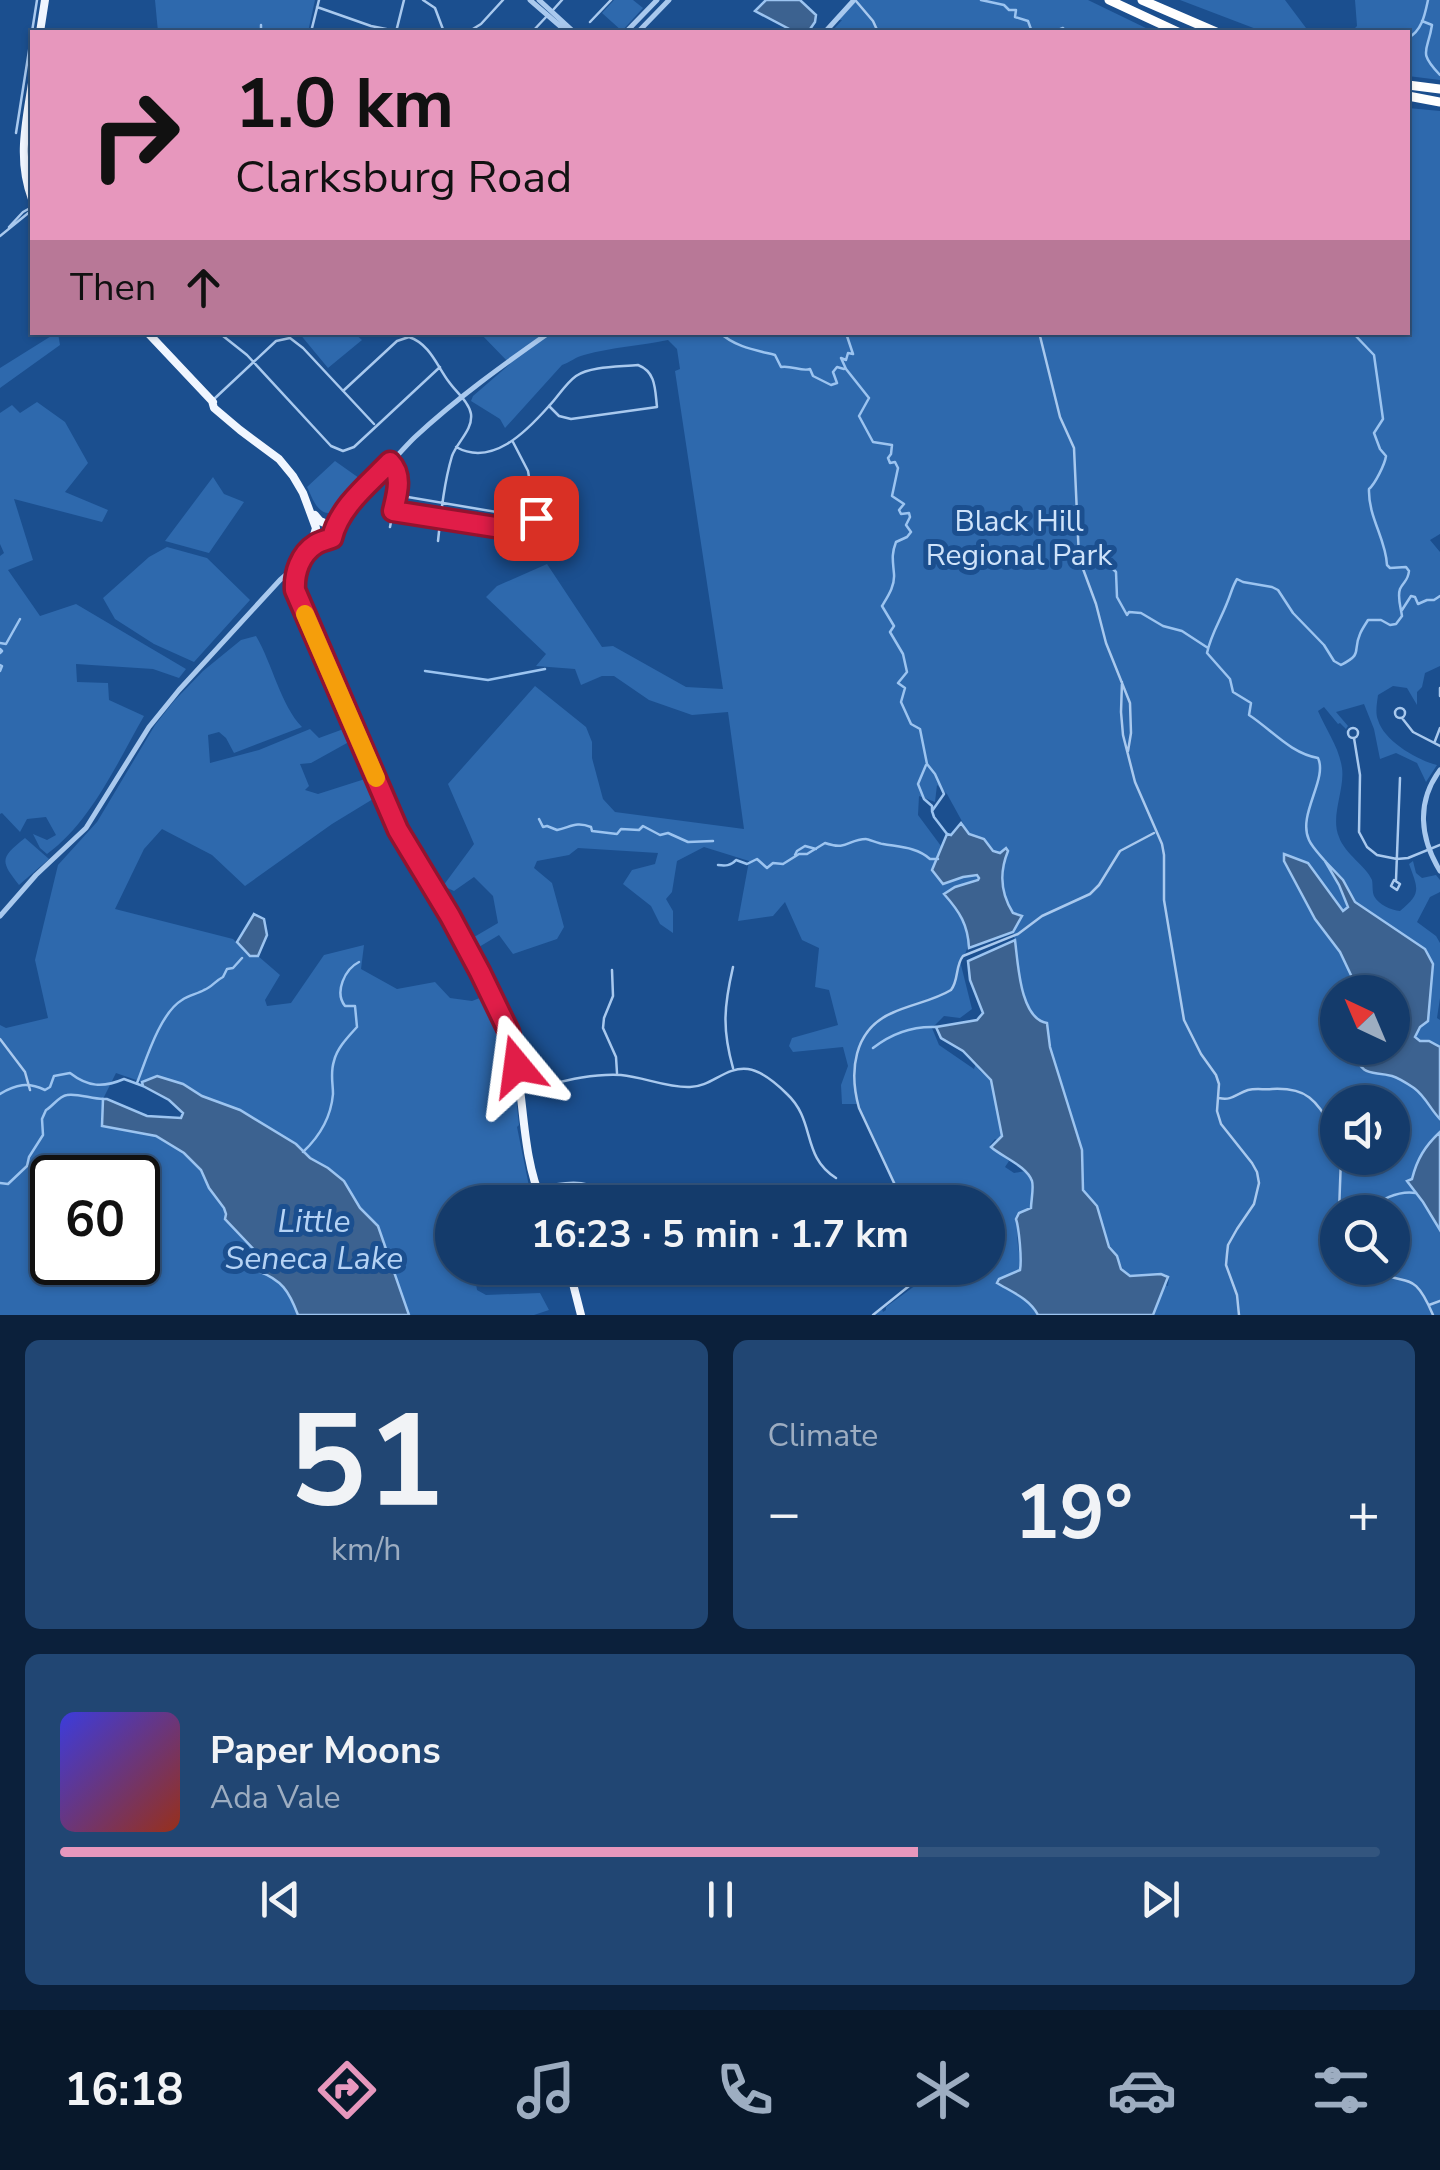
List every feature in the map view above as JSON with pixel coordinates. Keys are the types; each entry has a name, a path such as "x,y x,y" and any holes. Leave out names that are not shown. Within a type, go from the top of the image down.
{"highway":[{"path":"1108,0 1174,30"},
{"path":"1142,0 1211,30"},
{"path":"1410,86 1440,89"},
{"path":"1410,96 1440,102"}],"main road":[{"path":"40,30 46,0"},
{"path":"30,95 26,100 23,159 30,192"},
{"path":"150,335 212,401 214,408 294,476 320,527 322,542"},
{"path":"295,572 315,545 330,540 334,532 331,526 320,527"},
{"path":"320,527 298,560 295,590 398,830 450,916 509,1032 536,1185"},
{"path":"573,1285 581,1315"}],"street":[{"path":"32,30 37,0"},
{"path":"311,30 319,0"},
{"path":"396,30 404,0"},
{"path":"424,0 435,8 443,30"},
{"path":"471,30 503,0"},
{"path":"530,0 550,13"},
{"path":"539,0 569,30"},
{"path":"534,30 562,0"},
{"path":"590,22 611,0"},
{"path":"628,30 657,0"},
{"path":"640,30 670,0"},
{"path":"827,30 854,0 877,30"},
{"path":"316,6 358,24 388,30"},
{"path":"16,132 30,44"},
{"path":"0,236 30,211"},
{"path":"222,335 254,362 335,448 343,451 350,449 440,367"},
{"path":"320,527 346,508 461,396 546,335"},
{"path":"1041,335 1060,417 1074,448 1079,558 1106,644 1128,693 1132,713 1128,751"},
{"path":"343,392 406,337 419,341 461,396 471,416 470,424 456,447 438,540"},
{"path":"212,401 280,339 290,338 376,426"},
{"path":"456,447 476,454 487,453 512,441 578,374 638,364 651,373 657,407 571,420 549,406"},
{"path":"512,441 525,462 536,519"},
{"path":"390,462 398,472 390,527"},
{"path":"396,495 536,519"},
{"path":"334,532 346,508"},
{"path":"393,511 495,527 536,519"},
{"path":"0,916 86,828 149,727 178,690 280,580 295,572"},
{"path":"1122,682 1123,735 1135,782 1164,855 1164,900 1182,1012 1189,1033 1216,1075 1218,1118 1226,1134 1252,1162 1258,1183 1254,1204 1228,1245 1226,1265 1238,1295 1239,1315"},
{"path":"1440,688 1440,696"},
{"path":"1402,718 1413,732 1440,746"},
{"path":"1434,742 1440,728"},
{"path":"1354,738 1360,775 1359,832 1370,850 1397,859 1440,845"},
{"path":"1440,770 1427,792 1423,822 1428,850 1440,871"},
{"path":"1396,880 1400,778"},
{"path":"896,1185 856,1097 856,1054 870,1029 892,1012 948,992 955,983 962,958 1018,934 1042,916 1090,894 1120,851 1156,832"},
{"path":"734,967 724,1018 734,1069"},
{"path":"612,970 613,996 602,1028 616,1058 617,1075"},
{"path":"0,1039 25,1072 30,1090"},
{"path":"520,1092 580,1078 617,1075 690,1087 706,1084 734,1069 747,1069 758,1072 790,1097 802,1114 818,1163 836,1178"},
{"path":"1217,1098 1232,1099 1252,1089 1285,1088 1300,1091 1320,1109"},
{"path":"554,1185 592,1185"},
{"path":"1410,1280 1434,1315"},
{"path":"873,1315 910,1285"},
{"path":"1429,1304 1440,1301"}],"green space":[{"path":"155,0 315,0 308,30 158,30"},
{"path":"614,0 633,0 643,8 623,30 602,13"},
{"path":"856,0 1088,0 1150,30 833,30 842,20 837,20"},
{"path":"1180,0 1285,0 1308,30 1259,30"},
{"path":"1355,0 1440,0 1440,80 1410,76 1410,30 1353,30 1357,26"},
{"name":"Black Hill Regional Park","path":"1410,108 1440,111 1440,534 1430,540 1440,552 1440,666 1425,673 1417,692 1417,705 1407,688 1393,686 1378,695 1376,711 1381,728 1394,742 1437,765 1426,782 1417,763 1396,753 1380,759 1364,704 1336,712 1348,726 1346,729 1324,707 1318,711 1342,768 1336,820 1339,837 1372,880 1376,899 1400,911 1407,905 1416,890 1409,864 1413,861 1422,878 1436,875 1440,880 1440,892 1430,897 1417,922 1440,943 1440,1047 1415,1037 1424,949 1355,902 1329,866 1348,908 1342,911 1308,863 1285,855 1284,861 1315,919 1340,952 1351,975 1320,975 1320,1065 1374,1065 1383,1075 1408,1085 1320,1085 1320,1175 1410,1175 1410,1086 1426,1099 1440,1119 1440,1132 1421,1156 1411,1186 1440,1230 1440,1315 1153,1315 1169,1277 1130,1276 1123,1269 1096,1208 1083,1190 1082,1150 1050,1047 1047,1023 1030,1010 1021,985 1013,932 1022,916 1013,914 1005,896 1000,853 993,851 984,839 969,834 947,794 937,785 935,802 919,796 918,815 941,846 938,859 963,877 979,878 955,887 947,897 967,928 968,945 960,961 972,1009 960,1018 944,1016 932,1028 939,1045 974,1069 976,1063 991,1080 1002,1137 990,1145 1009,1161 1005,1167 1014,1173 1025,1171 1032,1182 1031,1208 1024,1212 1018,1232 1020,1270 1005,1276 1005,1185 893,1185 857,1104 842,1104 841,1085 848,1066 843,1047 793,1052 789,1046 792,1038 838,1025 829,990 815,987 819,948 802,940 785,902 773,916 738,921 749,861 704,847 677,861 672,892 666,899 673,911 673,933 660,924 651,906 623,884 632,870 655,864 658,853 578,848 569,855 537,861 534,868 552,883 564,927 557,939 513,954 499,935 474,950 469,940 498,923 493,896 474,877 454,891 443,886 474,844 448,784 535,686 586,727 603,799 615,812 744,829 728,712 692,715 649,700 614,676 602,676 581,685 575,669 536,666 546,654 486,597 497,586 547,564 602,647 613,646 686,687 723,689 675,371 680,369 677,349 668,340 578,357 562,365 505,428 500,419 471,401 510,364 482,335 1410,335"},
{"path":"58,335 60,345 0,388 0,368"},
{"path":"301,335 356,335 362,340 328,368"},
{"path":"37,402 65,422 88,463 65,492 108,510 102,522 14,499 33,560 8,570 40,616 76,604 186,669 179,678 153,669 76,664 77,682 108,683 109,700 144,716 90,809 47,854 33,834 47,840 56,835 46,817 27,819 20,832 0,814 0,556 4,553 0,544 0,413 12,405 20,413"},
{"path":"335,461 359,481 330,513 325,513 307,487"},
{"path":"213,477 224,494 244,502 209,553 165,541"},
{"path":"167,547 207,558 250,600 194,662 154,644 115,619 103,598 149,557"},
{"path":"256,636 288,708 302,727 234,753 219,732 208,735 210,763 259,750 310,729 319,738 349,727 356,738 311,763 300,764 309,786 305,790 318,794 365,779 373,799 245,886 212,855 162,829 144,849 115,909 233,939 250,956 258,956 280,975 265,1000 267,1006 291,1003 324,955 364,945 361,969 397,989 435,982 450,998 472,1001 485,996 501,1028 510,1059 517,1127 529,1185 435,1185 435,1285 476,1285 486,1295 540,1293 549,1310 534,1315 409,1315 378,1226 360,1208 344,1181 296,1144 183,1084 157,1076 142,1082 116,1073 103,1099 103,1125 156,1136 184,1152 201,1170 224,1208 225,1219 288,1291 300,1315 0,1315 0,1025 6,1028 48,1018 35,960 58,865 97,822 155,725 203,671 241,640"},
{"path":"25,838 49,859 19,885 6,860"},
{"name":"Black Hill Regional Park","path":"1005,1284 1038,1315 874,1315 916,1285"}],"water":[{"path":"766,0 800,0 816,15 809,30 791,30 755,11"},
{"path":"961,823 969,834 984,839 993,851 1008,851 1002,875 1004,891 1013,913 1022,916 1013,932 969,948 962,919 944,894 979,878 963,877 943,884 932,870 947,834 951,835"},
{"path":"1284,854 1308,863 1343,911 1348,907 1325,861 1343,880 1355,902 1425,949 1433,964 1428,1021 1415,1037 1440,1047 1440,1119 1410,1085 1395,1077 1369,1072 1361,1065 1410,1065 1410,975 1351,975 1284,861"},
{"path":"254,914 264,919 267,935 258,956 250,956 237,942"},
{"path":"1015,940 1026,1001 1031,1012 1047,1023 1050,1047 1082,1150 1083,1190 1097,1206 1109,1247 1121,1269 1130,1276 1168,1277 1153,1315 1038,1315 1025,1300 1000,1285 1005,1285 1005,1276 1020,1270 1016,1219 1019,1213 1031,1208 1033,1191 1032,1181 1020,1166 991,1147 1002,1136 991,1080 963,1051 941,1038 936,1027 977,1020 983,1013 970,980 968,961"},
{"name":"Little Seneca Lake","path":"157,1076 240,1110 296,1144 344,1181 360,1208 378,1226 409,1315 298,1315 284,1287 258,1271 261,1257 225,1219 224,1208 201,1170 184,1153 156,1136 102,1126 103,1099 147,1116 181,1118 183,1113 169,1100 143,1086 142,1082"},
{"path":"1440,1132 1440,1230 1407,1181 1412,1179 1422,1153"}],"waterway":[{"path":"981,0 1016,10 1015,17 1028,21 1031,30"},
{"path":"1410,37 1420,27 1428,0"},
{"path":"1422,21 1432,25 1426,56 1440,75"},
{"path":"261,25 261,30"},
{"path":"1058,30 1064,30"},
{"path":"723,335 738,345 775,355 781,367 810,369 813,376 831,385 837,383 833,372 837,367 844,369"},
{"path":"847,335 853,354 848,353 846,360 841,358 869,398 859,416 873,442 892,445 888,458 898,468 892,496 904,504 899,510 901,514 909,513 910,517 906,525 911,532 894,547 893,583 882,606 894,626 890,632 903,654 907,672 898,683 905,688 901,702 911,724 920,729 927,764 944,794 932,811 947,834"},
{"path":"1325,861 1310,843 1306,830 1319,776 1318,758 1290,746 1249,715 1251,703 1233,692 1230,679 1207,653 1237,579 1278,590 1293,613 1341,665 1355,655 1368,620 1390,625 1402,616 1399,592 1409,571 1406,567 1387,565 1369,499 1369,489 1386,456 1374,433 1383,419 1374,355 1355,335"},
{"path":"1100,544 1105,561 1116,572 1117,597 1127,615 1141,613 1163,626 1182,631 1208,648"},
{"path":"1402,610 1411,596 1418,604 1440,596"},
{"path":"0,643 6,644 20,619"},
{"path":"0,649 0,653"},
{"path":"0,665 0,671"},
{"path":"425,671 488,680 545,669"},
{"path":"926,765 918,784 932,810"},
{"path":"539,819 543,827 557,830 581,825 591,827 592,831 617,834 621,829 639,830 643,826 688,842 713,841"},
{"path":"718,865 736,860 747,864 757,859 767,868 825,843 839,846 866,839 938,859"},
{"path":"795,855 805,846 816,849"},
{"path":"137,1083 155,1038 174,1006 209,987 242,958"},
{"path":"303,1152 327,1119 335,1056 357,1027 355,1006 345,1006 341,988 346,975 359,962"},
{"path":"873,1048 903,1032 936,1027"},
{"path":"0,1094 22,1085 45,1090 54,1076 70,1073 96,1085 124,1079 143,1086"},
{"path":"0,1183 8,1184 27,1166 43,1135 46,1110 59,1099 71,1095 103,1099"},
{"path":"1396,1195 1416,1193"}],"slow traffic":[{"path":"305,614 376,778"}],"route":[{"path":"517,1066 509,1032 480,972 398,830 295,590 294,578 305,556 315,545 332,538 334,526 346,508 390,462 398,472 393,511 495,527 536,518"}]}
